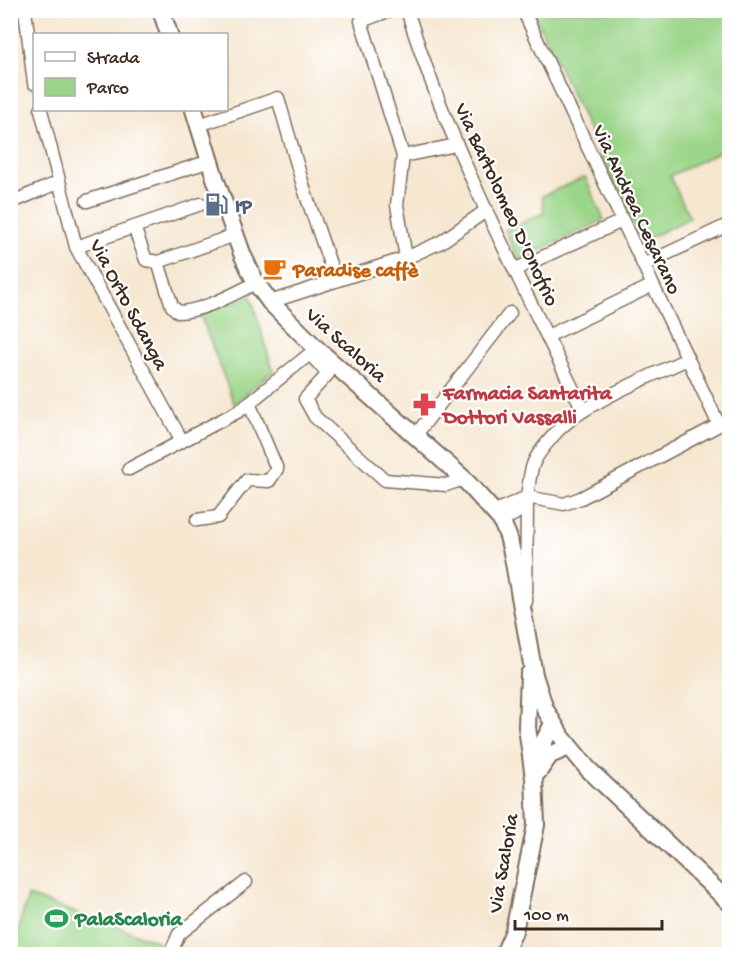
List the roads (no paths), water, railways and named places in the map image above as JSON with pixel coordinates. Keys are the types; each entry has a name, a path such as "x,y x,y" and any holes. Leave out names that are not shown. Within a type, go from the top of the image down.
{"main road":[{"path":"161,10 169,33"},
{"name":"Via Scaloria","path":"197,117 235,235 256,282 270,302 313,352 464,479 498,516 508,536 530,658 542,701 553,724 588,769 729,903"},
{"name":"Via Scaloria","path":"504,954 514,931 536,825 534,778 527,727 530,658"},
{"path":"527,727 537,723 553,724"},
{"name":"Via Scaloria","path":"534,778 541,747 553,724"},
{"path":"534,778 550,755 569,747"}],"street":[{"path":"25,10 33,76"},
{"path":"391,10 361,21 403,156 397,206 406,258"},
{"name":"Via Bartolomeo D'Onofrio","path":"407,10 418,47 456,145 583,410"},
{"name":"Via Andrea Cesarano","path":"523,10 687,358 724,422"},
{"path":"228,110 278,98 304,192 336,281"},
{"name":"Via Orto Sdanga","path":"41,111 76,248 182,441"},
{"path":"197,117 223,111"},
{"path":"403,156 456,145"},
{"path":"87,201 210,161"},
{"path":"10,203 59,182"},
{"path":"76,248 201,204"},
{"path":"270,302 406,258 441,242 487,210"},
{"path":"516,269 622,220"},
{"path":"643,265 729,224"},
{"path":"134,227 146,260 158,262 235,235"},
{"path":"158,262 172,306 178,312 188,312 256,282"},
{"path":"548,336 653,285"},
{"path":"415,436 510,313"},
{"path":"129,469 239,411 313,352 328,374 305,399 315,417 385,480 446,485 464,479"},
{"name":"Via Scaloria","path":"525,621 528,550 527,497 534,462 554,433 583,410 687,358"},
{"path":"197,520 218,517 247,480 269,481 277,469 249,403"},
{"path":"498,516 514,516 522,510 527,497 564,504 581,498 724,422"},
{"path":"170,954 178,934 246,882"}],"place":[{"name":"IP","path":"217,205"},
{"name":"Paradise caffè","path":"275,269"},
{"name":"Farmacia Santarita Dottori Vassalli","path":"425,404"},
{"name":"PalaScaloria","path":"57,918"}]}
